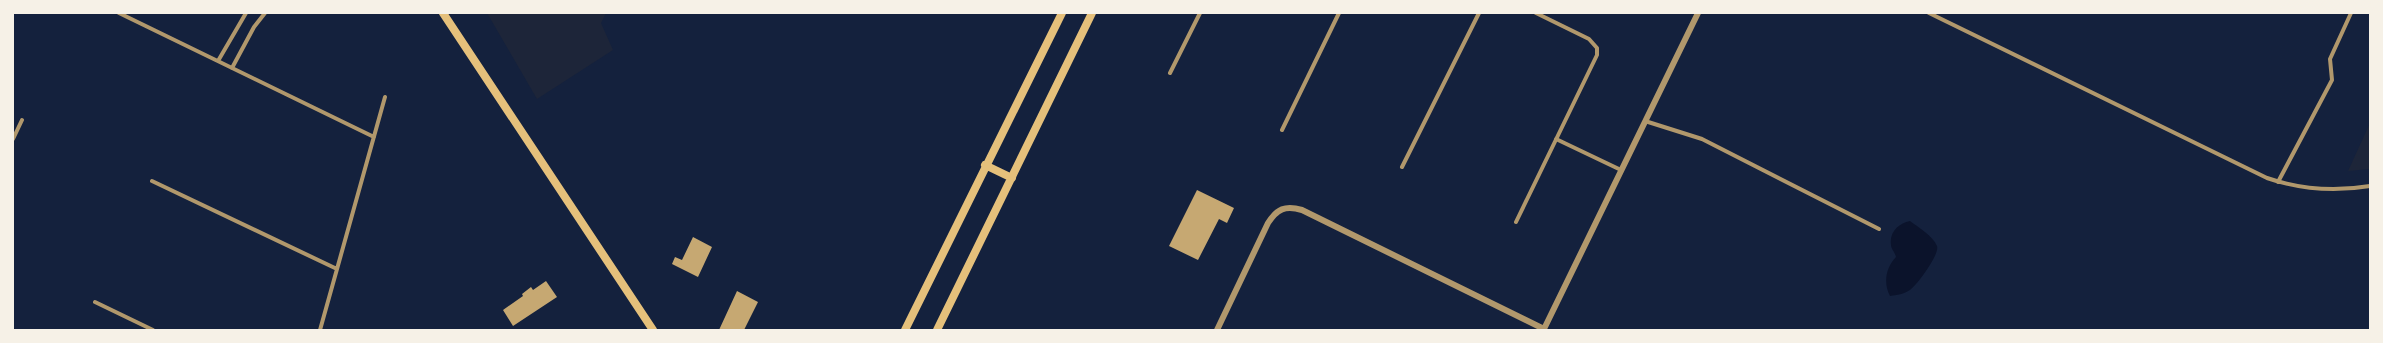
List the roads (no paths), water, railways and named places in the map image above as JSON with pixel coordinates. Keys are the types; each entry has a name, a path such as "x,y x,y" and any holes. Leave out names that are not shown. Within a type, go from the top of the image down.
{"main road":[{"path":"443,13 653,330"},
{"path":"905,330 985,165 1062,13"},
{"path":"937,330 1092,13"},
{"path":"985,165 1012,178"}],"street":[{"path":"119,13 374,137"},
{"path":"218,61 246,13"},
{"path":"232,68 254,27 264,13"},
{"path":"1170,73 1200,13"},
{"path":"1282,130 1339,13"},
{"path":"1402,167 1479,13"},
{"path":"1516,222 1597,55 1597,48 1589,39 1536,13"},
{"path":"1217,330 1268,223 1275,213 1283,208 1291,207 1302,210 1546,329 1621,170 1698,13"},
{"path":"1929,13 2250,170 2278,182 2314,190 2339,191 2370,186"},
{"path":"2278,182 2332,80 2330,59 2351,13"},
{"path":"320,330 385,97"},
{"path":"13,139 22,120"},
{"path":"1645,121 1702,138 1879,229"},
{"path":"1556,139 1621,170"},
{"path":"152,181 337,269"},
{"path":"95,302 153,330"}]}
